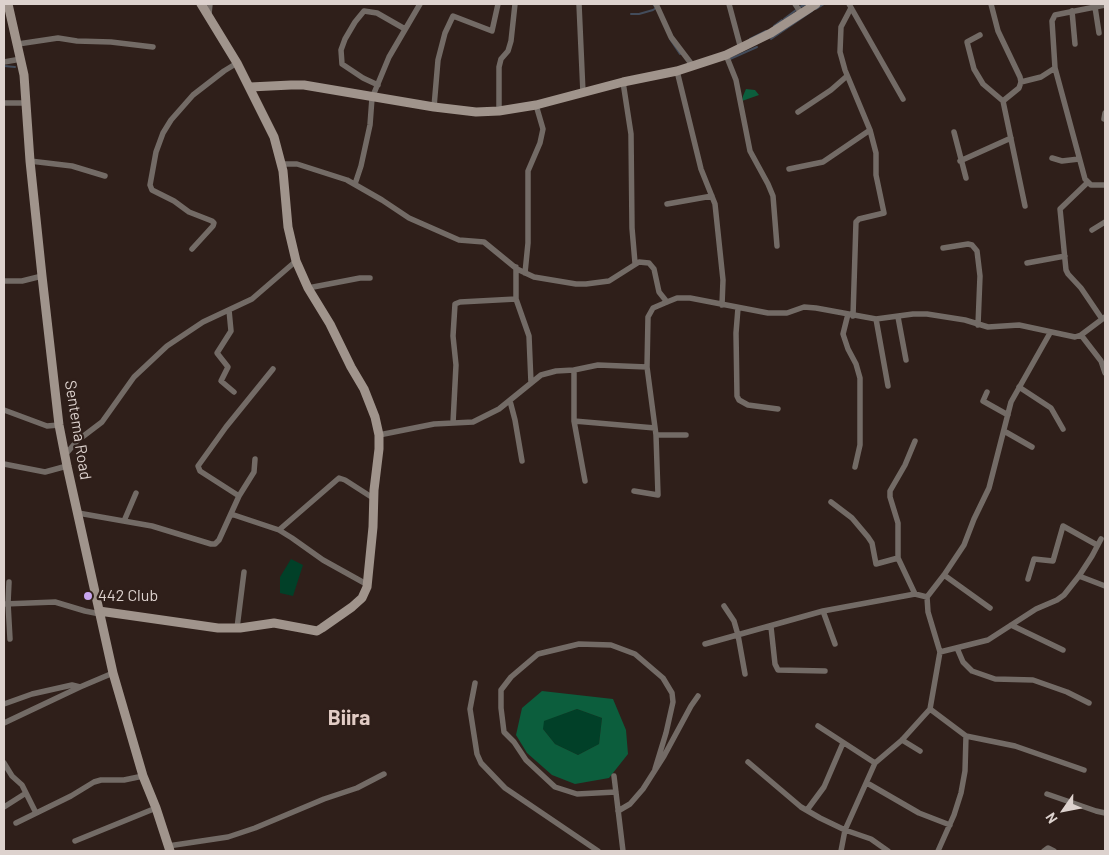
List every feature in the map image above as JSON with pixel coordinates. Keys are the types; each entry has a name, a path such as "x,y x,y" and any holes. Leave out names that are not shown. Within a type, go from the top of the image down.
{"street":[{"name":"Sentema Road","path":"8,4 22,59 30,161 59,425 113,673 144,776 169,848"},
{"path":"6,603 55,602 85,611 194,625 236,628 274,623 317,631 362,598 368,585 379,435 375,417 364,389 330,324 308,288 296,261 288,227 277,144 237,63 209,14 201,4"},
{"path":"209,14 210,4"},
{"path":"354,184 361,166 370,125 372,98 389,57 420,4"},
{"path":"434,107 438,60 445,33 453,16 492,31 498,4"},
{"path":"499,111 499,66 501,59 508,51 511,41 515,4"},
{"path":"579,4 584,93"},
{"path":"656,4 670,37 693,66"},
{"path":"729,4 741,49"},
{"path":"795,4 801,13"},
{"path":"250,88 304,86 434,107 476,112 499,111 536,105 623,82 677,71 726,55 771,33 816,4"},
{"path":"991,4 998,31 1021,82 1018,88 1003,101"},
{"path":"1105,5 1055,15 1052,21 1055,68 1079,159 1088,183 1091,185 1105,185"},
{"path":"850,6 842,27 839,46 847,76 870,130 876,153 876,175 884,213 859,218 856,222 850,315 843,334 860,378 860,445 855,467"},
{"path":"850,6 903,99"},
{"path":"1095,7 1099,33"},
{"path":"378,85 363,78 342,64 341,50 345,39 364,11 377,13 405,29"},
{"path":"1072,12 1075,44"},
{"path":"980,35 967,42 974,69 983,84 1003,101 1025,206"},
{"path":"18,44 53,38 153,47"},
{"path":"726,55 736,80 750,151 773,196 777,246"},
{"path":"4,62 22,59"},
{"path":"192,249 214,223 189,212 174,201 152,190 150,185 156,152 163,133 171,120 194,96 224,71 237,63"},
{"path":"1021,82 1042,77 1055,68"},
{"path":"677,71 700,169 716,210 723,280 722,305"},
{"path":"798,112 831,90 847,76"},
{"path":"623,82 631,134 632,228 635,263"},
{"path":"4,103 26,102"},
{"path":"525,272 528,243 528,171 540,143 543,128 536,105"},
{"path":"789,169 823,162 870,130"},
{"path":"954,132 960,161 966,178"},
{"path":"960,161 1011,138"},
{"path":"1052,158 1062,161 1079,159"},
{"path":"30,161 72,166 105,176"},
{"path":"281,164 297,164 340,177 409,218 459,240 484,242 528,276 586,284 609,281 635,263 643,262 652,266 656,274 659,292 667,302"},
{"path":"634,492 658,495 655,432 647,367 648,313 653,308 677,298 690,298 738,308 778,313 787,313 804,307 876,319 927,314 965,320 988,327 1019,326 1075,337 1081,336 1104,318 1068,274 1060,209 1088,183"},
{"path":"668,204 712,196"},
{"path":"1092,230 1105,222"},
{"path":"943,248 968,244 972,245 977,251 980,276 978,324"},
{"path":"1027,263 1065,256"},
{"path":"65,455 77,441 102,422 134,376 167,346 203,322 252,298 296,261"},
{"path":"516,267 516,299 530,336 531,383"},
{"path":"4,280 22,281 42,276"},
{"path":"308,288 360,278 370,278"},
{"path":"453,423 456,366 453,336 455,304 460,302 516,299"},
{"path":"738,308 736,333 737,396 748,405 778,409"},
{"path":"230,310 231,331 217,353 228,367 221,381 234,392"},
{"path":"898,316 906,360"},
{"path":"876,319 888,386"},
{"path":"841,851 845,830 875,763 902,740 930,709 940,652 928,612 927,597 964,545 989,488 1011,402 1050,332"},
{"path":"1081,336 1101,361 1105,373"},
{"path":"379,435 420,427 469,423 480,420 510,401 531,383 548,372 574,370 598,365 647,367"},
{"path":"239,496 199,470 198,466 273,368"},
{"path":"574,370 574,421 586,481"},
{"path":"1019,388 1051,408 1063,429"},
{"path":"987,392 982,398 983,401 1008,416"},
{"path":"510,401 522,461"},
{"path":"4,410 47,426 59,425"},
{"path":"574,421 686,435"},
{"path":"1004,431 1032,447"},
{"path":"915,440 905,465 890,491 898,523 898,558 915,594"},
{"path":"78,513 161,528 212,545 219,540 239,496 254,472 254,459"},
{"path":"4,464 45,472 67,466"},
{"path":"279,530 339,478 373,498"},
{"path":"124,521 136,493"},
{"path":"831,502 852,518 868,537 872,543 876,564 898,558"},
{"path":"231,514 279,530 323,560 368,585"},
{"path":"1028,579 1034,559 1053,561 1063,526 1097,545"},
{"path":"940,652 988,640 1036,609 1057,600 1064,595 1079,576 1101,539"},
{"path":"236,628 244,572"},
{"path":"944,575 990,608"},
{"path":"1079,576 1105,586"},
{"path":"9,582 6,603 10,639"},
{"path":"705,644 823,611 915,594 927,597"},
{"path":"724,606 734,621 745,674"},
{"path":"823,611 835,644"},
{"path":"1011,625 1063,650"},
{"path":"771,627 775,664 778,670 825,671"},
{"path":"616,792 577,794 555,787 526,760 514,742 504,732 501,690 510,677 538,654 579,644 611,645 635,654 663,678 672,693 673,702 655,769"},
{"path":"957,648 963,662 972,671 995,679 1033,680 1067,692 1089,703"},
{"path":"4,723 80,686 113,673"},
{"path":"475,683 470,709 477,754 481,762 505,788 598,851"},
{"path":"4,704 42,692 72,685 80,686"},
{"path":"618,811 637,797 664,756 690,706 698,696"},
{"path":"930,709 966,736 1015,746 1084,770"},
{"path":"818,726 875,763"},
{"path":"940,851 961,793 965,771 966,736"},
{"path":"902,740 920,751"},
{"path":"807,810 824,787 843,743"},
{"path":"748,762 786,795 807,810 845,830 871,839 888,851"},
{"path":"4,763 12,776 22,786 36,813"},
{"path":"169,848 228,837 255,828 324,799 357,788 384,774"},
{"path":"16,823 71,796 94,782 101,780 124,780 144,776"},
{"path":"614,776 623,851"},
{"path":"867,783 919,813 950,825"},
{"path":"4,807 26,793"},
{"path":"1047,794 1105,813"},
{"path":"75,840 156,808"},
{"path":"1044,851 1048,848 1054,851"}],"green space":[{"path":"746,89 755,90 759,95 742,101"},
{"path":"291,559 303,565 293,596 280,593 280,577"},
{"path":"542,691 613,699 626,730 628,754 609,778 575,784 552,775 527,753 516,735 522,708","holes":["577,709 602,718 599,744 578,755 555,744 543,729 544,721"]},
{"path":"577,709 602,718 599,744 578,755 555,744 543,729 543,721"}],"waterway":[{"path":"631,14 653,10 656,8 653,4"},
{"path":"800,7 806,4"},
{"path":"816,9 824,4"},
{"path":"784,19 796,10"},
{"path":"771,39 812,11"},
{"path":"774,26 782,20"},
{"path":"750,39 766,31"},
{"path":"670,39 680,54"},
{"path":"730,59 757,47"},
{"path":"4,66 15,67"}],"place":[{"name":"442 Club","path":"88,596"}],"district":[{"name":"Biira","path":"349,718"}]}
